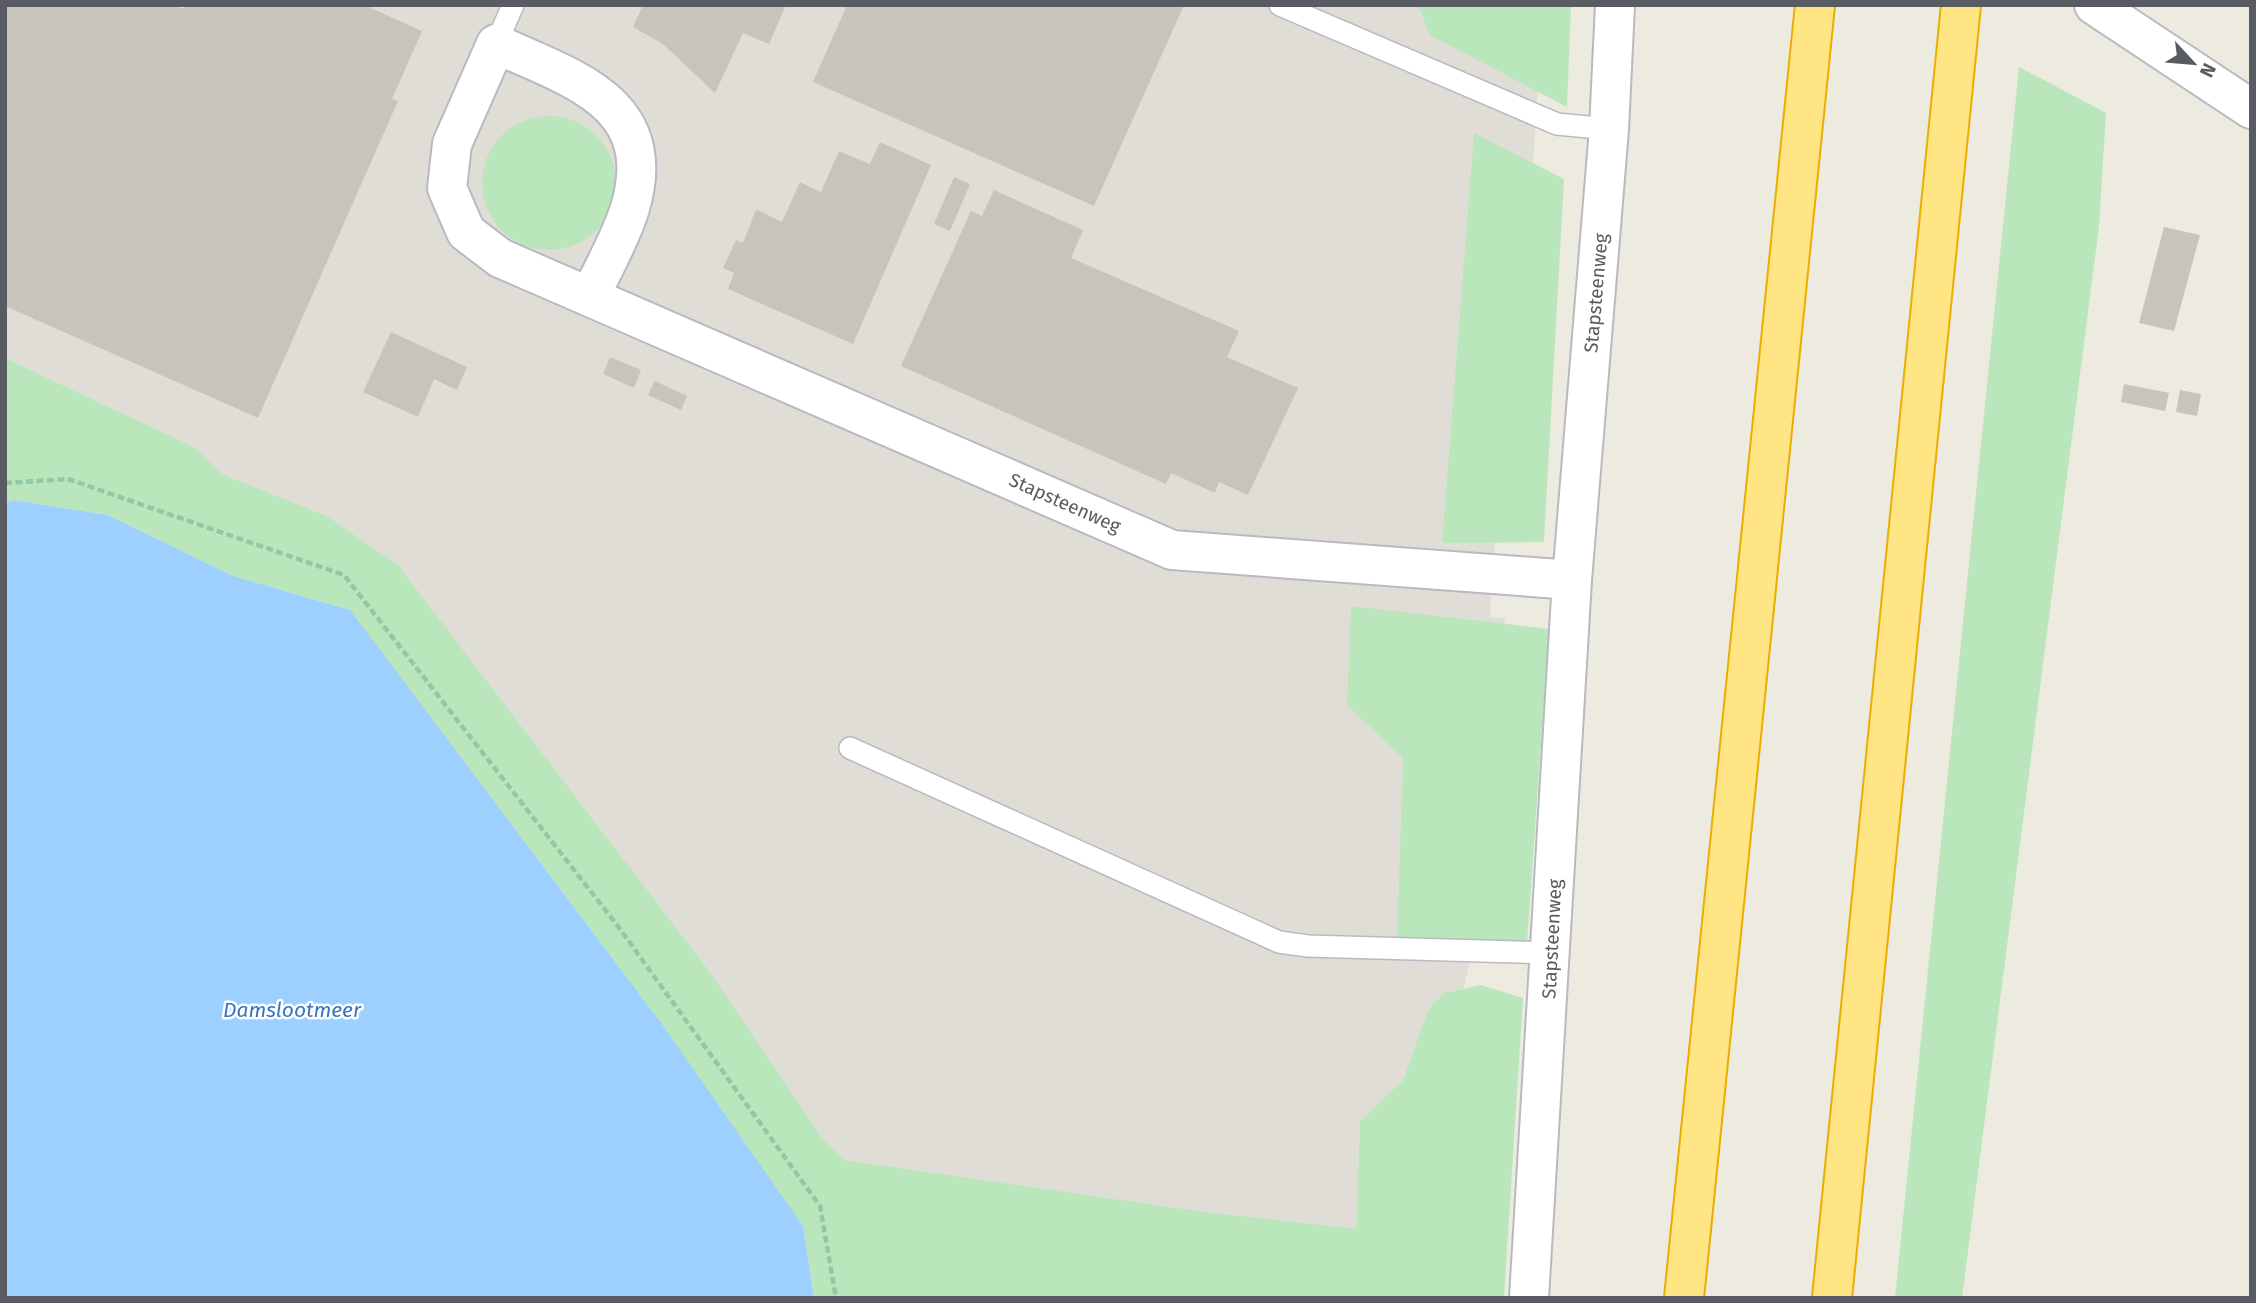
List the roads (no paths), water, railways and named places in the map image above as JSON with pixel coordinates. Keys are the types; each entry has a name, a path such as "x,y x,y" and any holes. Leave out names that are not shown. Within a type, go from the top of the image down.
{"highway":[{"path":"1684,1298 1815,5"},
{"path":"1832,1298 1960,17"}],"street":[{"name":"Stapsteenweg","path":"1529,1298 1552,953 1572,580 1609,129 1615,5"},
{"path":"2094,5 2251,109"},
{"path":"496,44 580,82 612,105 634,139 638,171 630,210 590,297"},
{"name":"Stapsteenweg","path":"496,44 452,144 447,188 466,232 492,251 590,297 1172,550 1572,580"}],"lane":[{"path":"496,44 513,5"},
{"path":"1280,5 1557,124 1609,129"},
{"path":"850,748 1279,942 1307,946 1552,953"}],"water":[{"name":"Damslootmeer","path":"13,500 108,515 233,576 350,610 664,1027 803,1226 814,1298 5,1298 5,504"}]}
